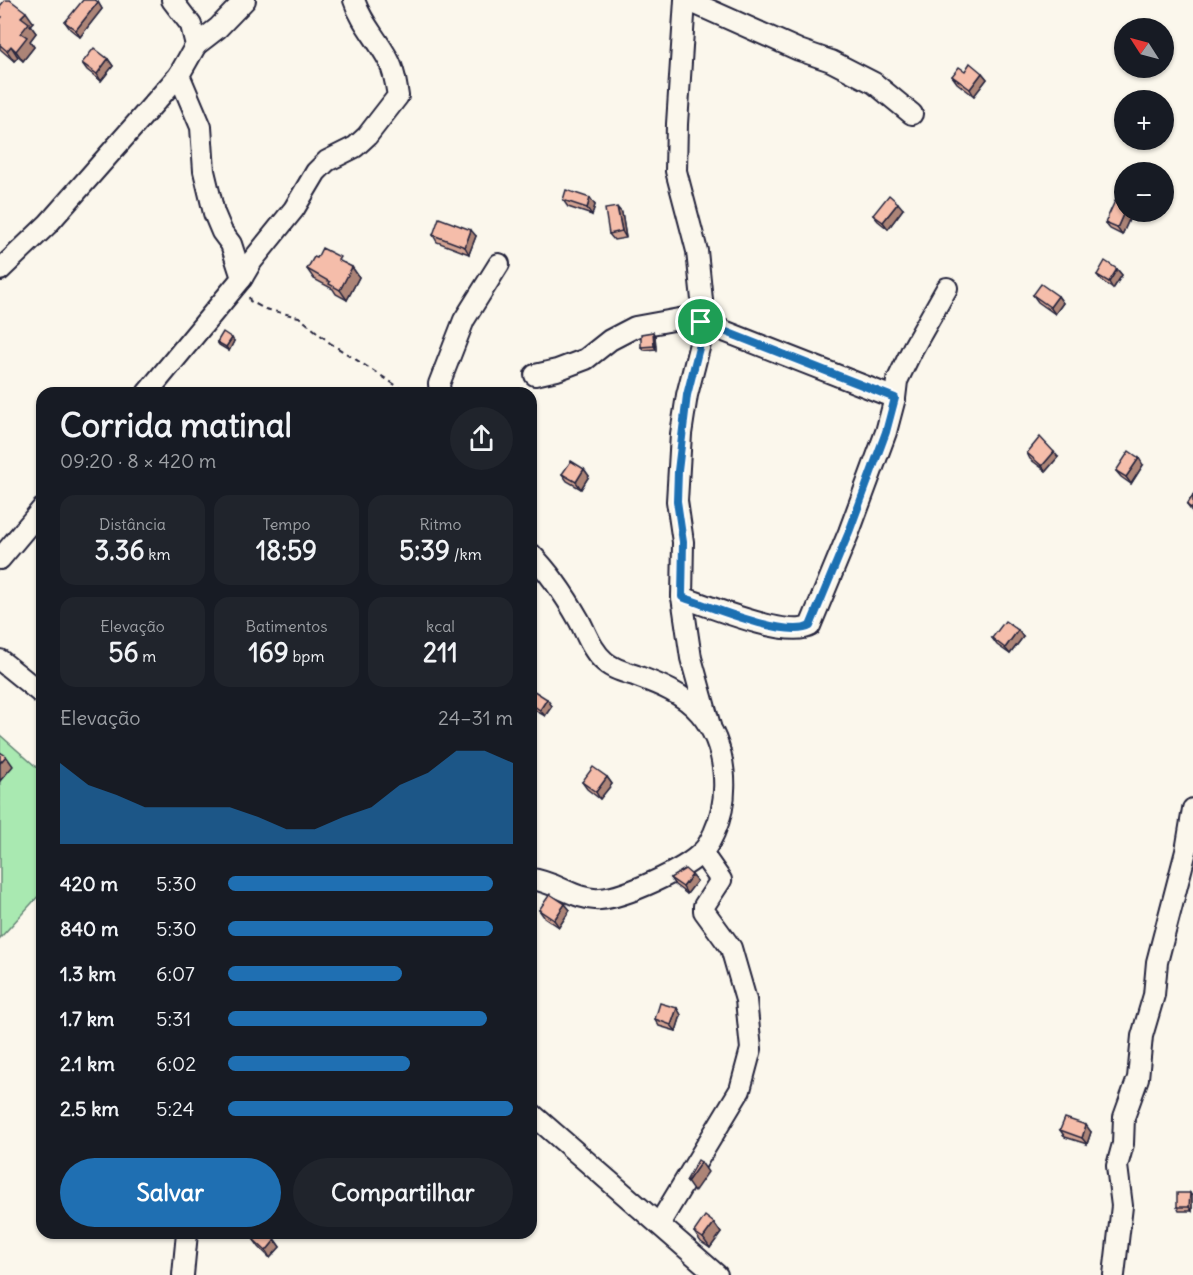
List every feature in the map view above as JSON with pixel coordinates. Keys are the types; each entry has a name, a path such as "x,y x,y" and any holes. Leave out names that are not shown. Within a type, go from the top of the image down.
{"street":[{"path":"172,0 191,25 196,45"},
{"path":"0,270 48,224 179,75 196,45 218,28 245,0"},
{"path":"152,387 242,278 252,261 294,209 316,172 327,161 355,147 367,136 398,96 396,79 388,59 360,17 354,0"},
{"path":"537,880 592,899 603,899 629,892 656,881 702,853 721,817 724,788 723,764 695,672 682,597 683,542 677,501 678,471 687,395 701,340 698,251 676,171 677,114 686,0 799,50 831,61 874,83 912,114"},
{"path":"179,75 201,127 204,171 214,213 222,232 231,244 242,278"},
{"path":"439,387 464,320 499,264"},
{"path":"682,597 755,623 803,630 810,626 849,532 886,432 897,381 947,288"},
{"path":"535,375 557,370 586,359 610,340 635,327 701,318 895,398"},
{"path":"0,559 36,516"},
{"path":"537,560 547,570 578,619 594,650 606,663 681,696 699,711 710,726"},
{"path":"0,660 36,689"},
{"path":"670,691 685,687 692,680 695,672"},
{"path":"1114,1275 1122,1206 1117,1166 1123,1144 1124,1117 1138,1078 1142,1036 1154,995 1158,962 1186,851 1193,809"},
{"path":"659,1224 740,1090 751,1049 746,1000 731,948 704,911 704,906 720,880 702,853"},
{"path":"537,1118 717,1275"},
{"path":"183,1275 186,1239"}],"path":[{"path":"242,278 250,301 265,309 299,317 330,343 398,387"}],"green space":[{"path":"0,735 36,767 36,899 0,938"}],"building":[{"path":"5,0 10,0 26,12 21,17 29,23 21,33 27,37 16,51 11,46 7,51 0,45 0,19 2,17 0,6"},
{"path":"83,0 98,2 76,30 65,22"},
{"path":"94,48 108,59 97,74 82,63"},
{"path":"970,63 982,73 970,89 952,76 959,67 965,71"},
{"path":"566,190 590,198 587,208 563,200"},
{"path":"889,195 898,203 883,222 873,215"},
{"path":"1114,203 1114,222 1120,222 1117,228 1105,223"},
{"path":"617,207 622,231 609,234 605,209"},
{"path":"439,218 471,230 465,247 433,235"},
{"path":"322,248 340,257 338,260 352,267 340,290 307,269"},
{"path":"1105,261 1117,269 1109,282 1097,275"},
{"path":"1041,284 1058,296 1050,307 1033,295"},
{"path":"223,332 232,338 226,347 217,342"},
{"path":"653,332 654,346 641,347 641,334"},
{"path":"1040,437 1054,452 1042,466 1027,453"},
{"path":"1129,451 1139,458 1126,477 1116,471"},
{"path":"571,461 584,469 576,482 562,474"},
{"path":"1193,495 1193,509 1187,505"},
{"path":"1005,621 1018,630 1005,648 992,638"},
{"path":"537,693 547,699 540,710 537,708"},
{"path":"0,752 6,756 0,763"},
{"path":"593,767 607,777 596,792 582,782"},
{"path":"685,869 692,875 683,887 670,878"},
{"path":"550,894 565,904 554,920 539,910"},
{"path":"660,1003 677,1008 671,1025 655,1019"},
{"path":"1065,1118 1086,1125 1082,1138 1060,1130"},
{"path":"698,1160 701,1162 687,1182 686,1181"},
{"path":"1177,1193 1190,1193 1189,1207 1177,1207"},
{"path":"705,1216 714,1223 703,1238 694,1232"},
{"path":"274,1239 275,1240 266,1251 254,1240"}],"route":[{"path":"701,322 895,398 886,432 849,532 810,626 803,630 755,623 682,597 683,542 677,501 678,471 687,395 701,340 701,322"}]}
